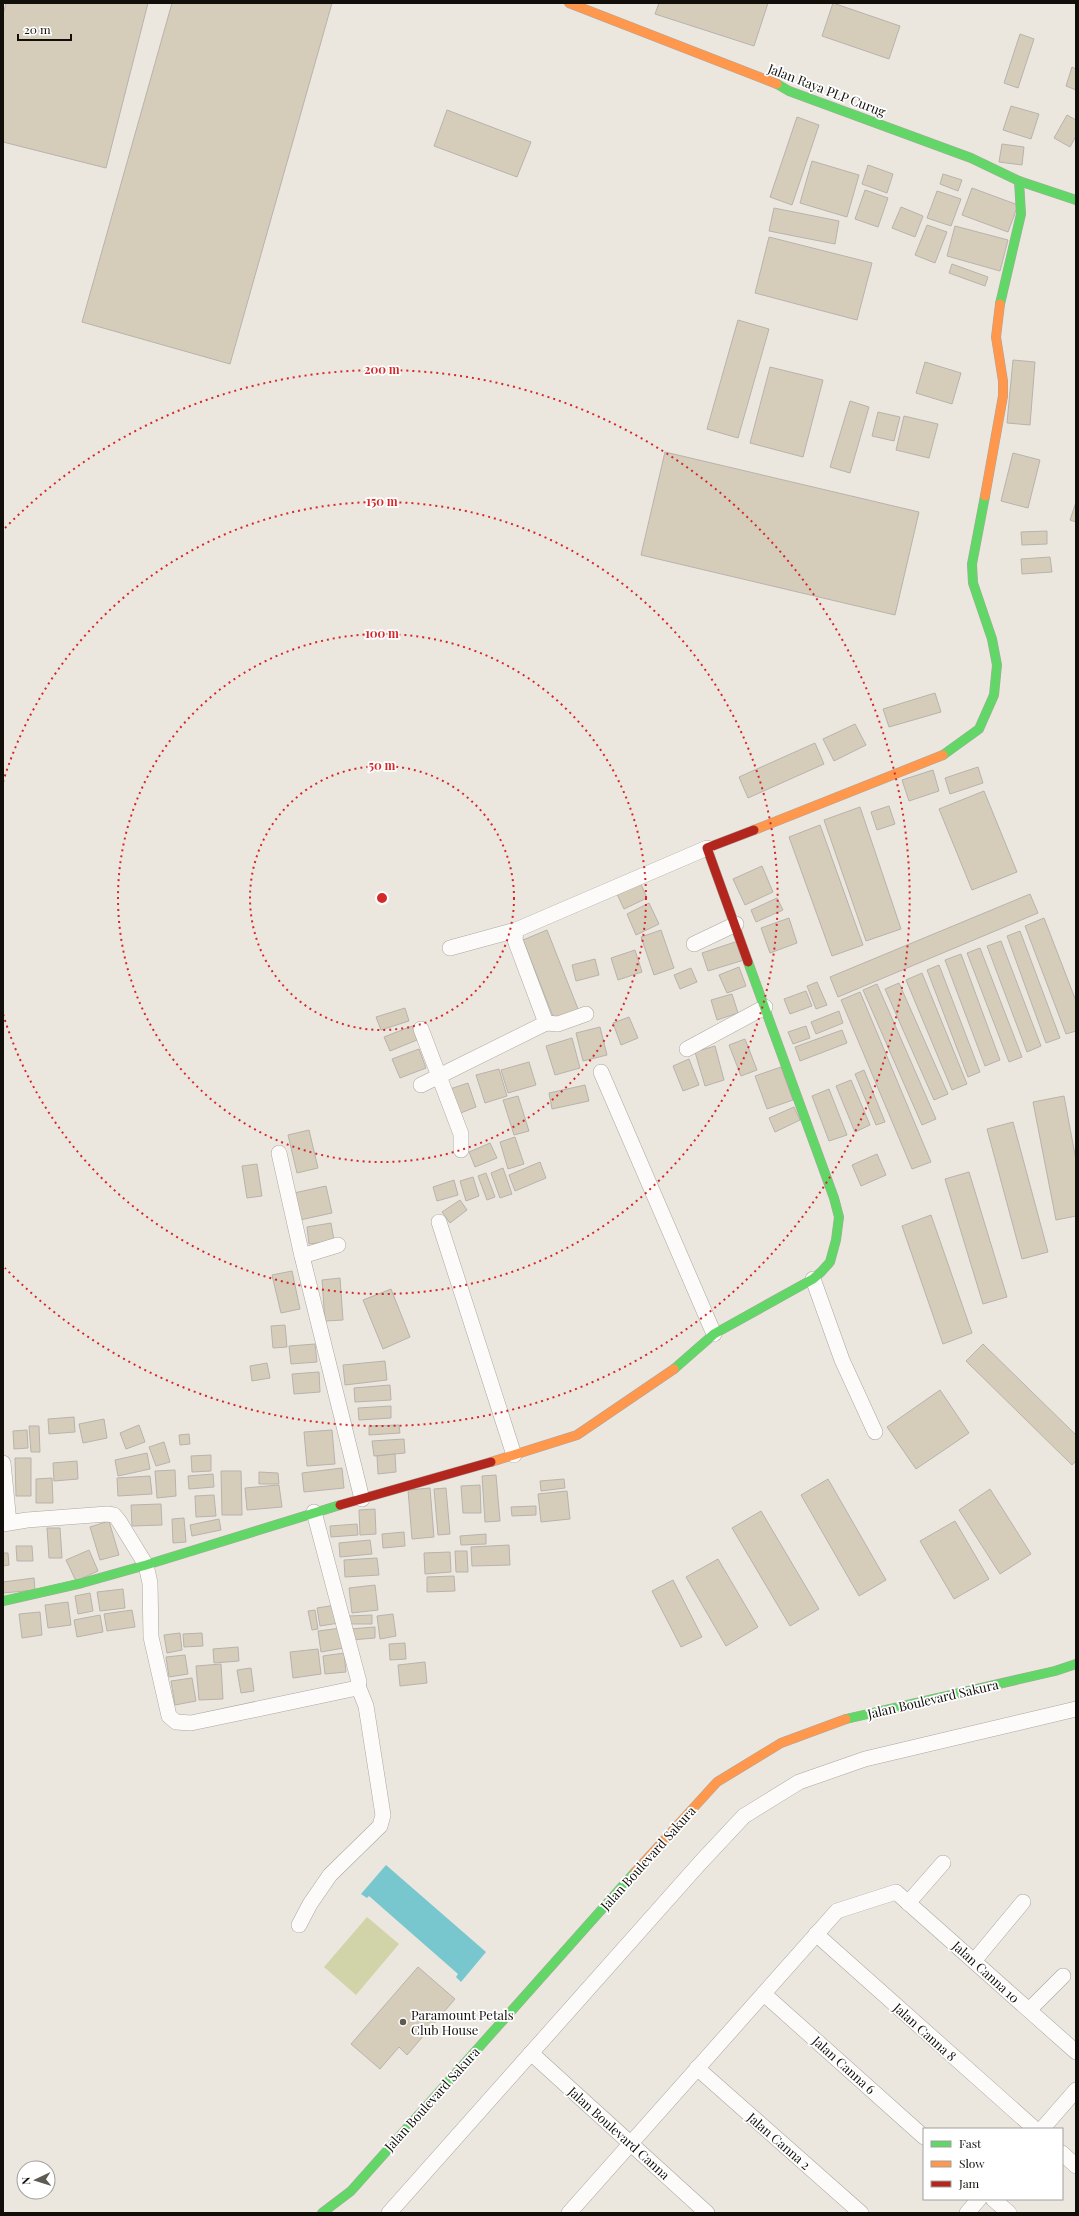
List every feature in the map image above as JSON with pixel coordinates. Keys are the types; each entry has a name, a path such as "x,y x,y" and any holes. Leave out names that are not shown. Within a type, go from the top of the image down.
{"street":[{"name":"Jalan Raya PLP Curug","path":"569,3 768,80 789,91 971,158 1019,181 1076,200"},
{"path":"450,948 516,930 707,848 938,758 979,729 994,695 997,665 992,639 973,583 972,564 1003,396 1003,381 996,337 1000,304 1021,214 1019,181"},
{"path":"3,1601 82,1583 146,1566 314,1512 514,1455 577,1435 675,1368 714,1334 813,1279 830,1262 836,1240 839,1217 834,1198 736,924 707,848"},
{"path":"694,944 736,924"},
{"path":"516,930 515,940 546,1023"},
{"path":"687,1049 765,1007"},
{"path":"421,1085 440,1077 546,1023 558,1024 586,1014"},
{"path":"421,1029 461,1134 461,1150"},
{"path":"601,1072 714,1334"},
{"path":"278,1153 362,1499"},
{"path":"439,1222 514,1455"},
{"path":"302,1256 338,1245"},
{"path":"813,1279 842,1360 875,1432"},
{"path":"3,1463 6,1523 107,1514 114,1515 146,1566 150,1583 151,1637 169,1716 176,1722 191,1723 356,1689 358,1686"},
{"path":"299,1925 310,1904 330,1875 380,1826 383,1815 366,1706 358,1686 359,1682 314,1512"},
{"name":"Jalan Boulevard Sakura","path":"322,2213 351,2190 669,1833 718,1782 781,1743 853,1718 1055,1671 1076,1664"},
{"path":"389,2213 700,1863 744,1816 799,1782 865,1759 1076,1709"},
{"path":"908,1903 944,1863"},
{"name":"Jalan Canna 10","path":"816,1934 837,1911 896,1892 1076,2052"},
{"path":"974,1961 1023,1902"},
{"path":"569,2213 816,1934"},
{"name":"Jalan Canna 8","path":"816,1934 1034,2128"},
{"path":"1029,2010 1063,1976"},
{"name":"Jalan Canna 6","path":"764,1994 923,2136"},
{"name":"Jalan Boulevard Canna","path":"531,2053 707,2213"},
{"name":"Jalan Canna 2","path":"697,2068 861,2213"},
{"path":"1043,2128 1076,2090"},
{"path":"1063,2154 1076,2166"},
{"path":"967,2213 978,2200"},
{"path":"994,2200 1009,2213"}],"green space":[{"path":"367,1917 399,1944 356,1995 324,1967"}],"water":[{"path":"386,1865 486,1952 461,1982 456,1977 458,1974 369,1896 367,1898 361,1894"}],"building":[{"path":"6,3 148,3 106,168 3,142 3,15"},
{"path":"172,3 332,3 230,364 82,322"},
{"path":"659,3 768,3 754,46 655,14"},
{"path":"833,3 900,26 889,59 822,36"},
{"path":"1020,34 1034,39 1018,88 1004,83"},
{"path":"1072,67 1076,69 1076,90 1066,86"},
{"path":"1011,106 1039,114 1031,139 1003,130"},
{"path":"447,110 531,142 517,177 434,146"},
{"path":"1067,115 1076,120 1076,136 1070,147 1054,138"},
{"path":"797,117 819,125 792,205 770,197"},
{"path":"1002,144 1024,147 1022,165 999,162"},
{"path":"812,161 859,175 847,217 800,203"},
{"path":"868,165 893,174 887,193 862,184"},
{"path":"943,174 962,180 958,191 940,184"},
{"path":"972,188 1018,205 1008,232 962,215"},
{"path":"865,190 888,198 878,227 855,219"},
{"path":"937,191 961,199 951,226 927,218"},
{"path":"901,207 923,216 915,237 892,228"},
{"path":"774,208 839,221 835,244 769,231"},
{"path":"927,225 947,232 935,263 915,255"},
{"path":"955,226 1008,240 1000,271 947,256"},
{"path":"769,237 872,263 857,320 755,293"},
{"path":"952,264 988,277 985,286 949,273"},
{"path":"738,320 769,329 738,438 707,429"},
{"path":"1013,360 1035,362 1030,425 1007,423"},
{"path":"925,362 961,373 952,404 916,393"},
{"path":"770,367 823,380 803,457 750,443"},
{"path":"850,401 869,407 850,473 830,467"},
{"path":"878,412 900,417 894,441 872,436"},
{"path":"904,416 938,424 929,458 896,450"},
{"path":"665,452 919,512 895,615 641,555"},
{"path":"1013,453 1040,460 1028,508 1001,501"},
{"path":"1076,502 1076,522 1070,520"},
{"path":"1047,531 1047,544 1022,545 1021,532"},
{"path":"1050,557 1052,572 1022,574 1021,559"},
{"path":"935,693 941,712 889,727 883,709"},
{"path":"855,724 866,745 834,761 823,739"},
{"path":"815,743 824,764 748,798 739,777"},
{"path":"978,767 983,783 950,794 945,778"},
{"path":"933,770 939,791 909,801 902,780"},
{"path":"984,791 1017,872 972,890 939,809"},
{"path":"889,806 895,824 877,830 871,812"},
{"path":"860,807 901,929 866,941 824,820"},
{"path":"820,825 863,945 832,956 789,837"},
{"path":"762,866 773,892 745,905 733,879"},
{"path":"640,882 647,898 624,909 616,892"},
{"path":"1030,894 1038,913 838,997 830,977"},
{"path":"777,898 783,910 756,922 751,910"},
{"path":"649,903 659,924 636,935 627,914"},
{"path":"789,918 797,943 770,953 761,928"},
{"path":"1044,918 1076,1001 1076,1031 1066,1034 1025,926"},
{"path":"547,930 578,1009 554,1019 523,940"},
{"path":"661,930 674,968 654,975 641,937"},
{"path":"1020,931 1060,1038 1046,1043 1007,936"},
{"path":"738,941 744,960 708,971 702,953"},
{"path":"1001,941 1041,1046 1027,1052 987,946"},
{"path":"980,948 1022,1057 1009,1062 967,953"},
{"path":"635,950 642,972 618,980 611,958"},
{"path":"961,954 1000,1060 985,1066 945,960"},
{"path":"595,959 599,975 576,981 572,965"},
{"path":"939,965 980,1072 968,1077 927,970"},
{"path":"739,967 746,986 727,993 719,975"},
{"path":"691,968 697,982 680,989 674,975"},
{"path":"922,973 967,1084 952,1090 906,980"},
{"path":"817,982 827,1005 816,1009 807,986"},
{"path":"899,983 948,1094 934,1100 885,989"},
{"path":"877,984 936,1119 922,1125 863,990"},
{"path":"806,991 812,1006 790,1014 784,999"},
{"path":"860,992 931,1162 912,1169 841,1000"},
{"path":"732,994 738,1013 717,1020 711,1000"},
{"path":"405,1008 409,1021 381,1030 376,1017"},
{"path":"839,1011 843,1023 816,1034 811,1022"},
{"path":"629,1017 638,1038 621,1045 613,1023"},
{"path":"412,1026 417,1040 390,1051 384,1037"},
{"path":"806,1026 810,1038 793,1044 788,1032"},
{"path":"600,1027 607,1055 583,1061 576,1033"},
{"path":"842,1030 847,1043 800,1061 795,1047"},
{"path":"572,1038 580,1068 555,1075 546,1046"},
{"path":"745,1039 757,1070 741,1076 729,1045"},
{"path":"715,1046 724,1080 705,1086 695,1052"},
{"path":"419,1049 426,1068 400,1078 392,1059"},
{"path":"689,1059 699,1085 683,1091 673,1066"},
{"path":"529,1062 536,1085 508,1093 501,1070"},
{"path":"781,1067 793,1100 767,1109 755,1076"},
{"path":"499,1069 507,1096 485,1103 476,1075"},
{"path":"864,1070 885,1122 876,1125 855,1074"},
{"path":"851,1080 870,1125 855,1132 836,1086"},
{"path":"468,1083 476,1107 458,1114 450,1089"},
{"path":"585,1085 589,1101 552,1109 549,1093"},
{"path":"829,1089 847,1135 829,1141 812,1096"},
{"path":"518,1096 529,1131 514,1135 503,1100"},
{"path":"1064,1096 1076,1160 1076,1216 1056,1220 1033,1102"},
{"path":"794,1107 800,1120 775,1132 769,1118"},
{"path":"1013,1122 1048,1252 1022,1259 987,1129"},
{"path":"309,1130 318,1168 297,1173 288,1135"},
{"path":"515,1137 524,1164 508,1169 500,1142"},
{"path":"490,1143 497,1158 475,1167 469,1152"},
{"path":"877,1154 886,1175 861,1186 852,1165"},
{"path":"540,1162 546,1178 515,1191 509,1175"},
{"path":"257,1164 262,1196 247,1198 242,1166"},
{"path":"503,1168 512,1194 500,1198 491,1173"},
{"path":"969,1172 1007,1297 983,1304 945,1179"},
{"path":"486,1173 495,1197 487,1200 478,1176"},
{"path":"473,1177 479,1196 466,1201 460,1181"},
{"path":"454,1180 458,1195 437,1201 433,1187"},
{"path":"326,1186 332,1213 300,1220 294,1193"},
{"path":"460,1200 467,1210 450,1223 442,1212"},
{"path":"931,1215 972,1333 943,1344 902,1226"},
{"path":"331,1223 334,1241 309,1244 307,1227"},
{"path":"292,1271 300,1309 281,1313 272,1275"},
{"path":"340,1278 343,1320 325,1321 322,1280"},
{"path":"391,1289 410,1337 383,1349 363,1300"},
{"path":"285,1325 287,1347 273,1348 271,1326"},
{"path":"315,1344 317,1362 291,1364 289,1346"},
{"path":"983,1344 1076,1435 1076,1461 1072,1465 966,1361"},
{"path":"385,1361 387,1380 345,1385 343,1365"},
{"path":"267,1363 270,1378 252,1381 250,1366"},
{"path":"319,1372 320,1392 294,1394 292,1374"},
{"path":"390,1385 391,1400 355,1402 354,1388"},
{"path":"940,1390 969,1433 916,1469 887,1427"},
{"path":"391,1406 391,1418 359,1420 358,1408"},
{"path":"74,1417 75,1432 49,1434 48,1419"},
{"path":"104,1419 107,1438 83,1443 79,1424"},
{"path":"139,1425 145,1442 126,1449 120,1433"},
{"path":"399,1425 400,1433 369,1435 369,1426"},
{"path":"29,1426 39,1426 40,1452 31,1452"},
{"path":"27,1430 28,1448 14,1449 13,1431"},
{"path":"332,1430 335,1464 307,1466 304,1432"},
{"path":"189,1434 190,1444 180,1445 179,1435"},
{"path":"404,1439 405,1453 374,1456 372,1441"},
{"path":"164,1442 170,1462 156,1466 149,1447"},
{"path":"147,1453 150,1469 118,1476 115,1460"},
{"path":"395,1454 396,1472 378,1474 377,1456"},
{"path":"211,1455 211,1471 192,1472 191,1456"},
{"path":"15,1458 31,1458 31,1496 16,1496"},
{"path":"77,1461 78,1479 54,1481 53,1463"},
{"path":"342,1468 344,1488 304,1492 302,1473"},
{"path":"175,1470 176,1496 157,1498 155,1471"},
{"path":"221,1471 241,1471 242,1515 222,1515"},
{"path":"259,1472 278,1473 279,1484 259,1484"},
{"path":"213,1474 214,1487 189,1489 188,1476"},
{"path":"496,1475 500,1521 485,1522 482,1476"},
{"path":"150,1476 152,1494 118,1496 117,1478"},
{"path":"52,1478 53,1503 36,1503 36,1479"},
{"path":"564,1479 565,1488 541,1491 540,1481"},
{"path":"828,1479 886,1580 859,1596 801,1495"},
{"path":"279,1485 282,1507 247,1510 245,1488"},
{"path":"480,1485 481,1513 463,1513 461,1486"},
{"path":"430,1488 434,1537 412,1539 408,1490"},
{"path":"446,1488 450,1534 438,1535 434,1489"},
{"path":"990,1489 1031,1554 1000,1574 959,1510"},
{"path":"567,1491 570,1519 541,1522 538,1494"},
{"path":"214,1495 216,1516 196,1517 195,1496"},
{"path":"161,1504 162,1525 132,1526 131,1505"},
{"path":"536,1506 536,1515 512,1516 511,1507"},
{"path":"375,1509 376,1534 360,1535 359,1510"},
{"path":"761,1511 819,1609 790,1626 732,1528"},
{"path":"184,1518 186,1542 173,1543 172,1519"},
{"path":"219,1519 221,1530 192,1536 190,1525"},
{"path":"109,1521 119,1555 100,1560 90,1527"},
{"path":"955,1521 989,1579 954,1599 920,1541"},
{"path":"357,1524 358,1535 331,1537 330,1526"},
{"path":"47,1528 60,1528 62,1558 49,1558"},
{"path":"404,1532 405,1546 383,1548 382,1534"},
{"path":"486,1534 486,1544 461,1545 460,1536"},
{"path":"370,1540 372,1554 340,1557 339,1543"},
{"path":"509,1545 510,1565 472,1566 471,1547"},
{"path":"16,1546 32,1546 33,1561 17,1561"},
{"path":"89,1550 98,1571 76,1581 66,1560"},
{"path":"455,1551 467,1551 468,1572 456,1572"},
{"path":"450,1552 451,1572 425,1574 424,1553"},
{"path":"3,1553 8,1553 9,1565 3,1566"},
{"path":"377,1558 379,1575 345,1577 344,1560"},
{"path":"718,1559 758,1627 726,1646 686,1577"},
{"path":"454,1576 455,1591 427,1592 427,1577"},
{"path":"34,1578 35,1590 3,1593 3,1582"},
{"path":"673,1580 702,1637 681,1647 652,1591"},
{"path":"375,1585 378,1610 352,1613 349,1588"},
{"path":"123,1589 125,1608 100,1611 97,1592"},
{"path":"90,1593 93,1611 78,1614 75,1596"},
{"path":"68,1602 71,1625 48,1628 45,1605"},
{"path":"336,1605 339,1623 320,1626 317,1608"},
{"path":"132,1610 135,1627 107,1631 104,1614"},
{"path":"315,1610 318,1629 312,1630 308,1611"},
{"path":"40,1612 42,1635 22,1638 19,1614"},
{"path":"393,1614 396,1636 380,1639 377,1616"},
{"path":"100,1615 103,1632 77,1637 74,1620"},
{"path":"372,1615 372,1624 349,1624 349,1616"},
{"path":"375,1627 375,1638 351,1640 350,1629"},
{"path":"341,1628 344,1648 321,1652 318,1631"},
{"path":"180,1633 182,1650 167,1653 164,1635"},
{"path":"202,1633 203,1646 184,1647 183,1634"},
{"path":"405,1643 406,1659 390,1660 389,1644"},
{"path":"238,1647 239,1661 214,1663 213,1649"},
{"path":"318,1649 321,1674 293,1678 290,1652"},
{"path":"344,1653 346,1672 325,1674 323,1656"},
{"path":"185,1655 188,1674 169,1677 166,1657"},
{"path":"425,1662 427,1683 400,1686 398,1665"},
{"path":"221,1664 223,1699 199,1700 196,1666"},
{"path":"251,1668 254,1691 241,1693 237,1670"},
{"path":"192,1678 196,1701 175,1705 171,1681"},
{"name":"Paramount Petals Club House","path":"418,1967 455,1999 407,2055 399,2047 380,2069 351,2044"}],"traffic: fast":[{"path":"777,84 789,91 971,158 1019,181 1076,200"},
{"path":"1000,304 1021,214 1019,181"},
{"path":"943,755 979,729 994,695 997,665 992,639 973,583 972,564 985,496"},
{"path":"674,1369 714,1334 813,1279 830,1262 836,1240 839,1217 834,1198 748,962"},
{"path":"3,1601 82,1583 146,1565 340,1505"},
{"path":"846,1719 1055,1671 1076,1664"},
{"path":"322,2213 351,2191 635,1872"}],"traffic: slow":[{"path":"569,3 777,84"},
{"path":"985,496 1003,396 1003,381 996,337 1000,304"},
{"path":"754,830 943,755"},
{"path":"491,1462 577,1435 674,1369"},
{"path":"635,1872 717,1782 781,1743 846,1719"}],"traffic: jam":[{"path":"748,962 707,848 754,830"},
{"path":"340,1505 491,1462"}],"place":[{"name":"Paramount Petals Club House","path":"403,2022"}]}
